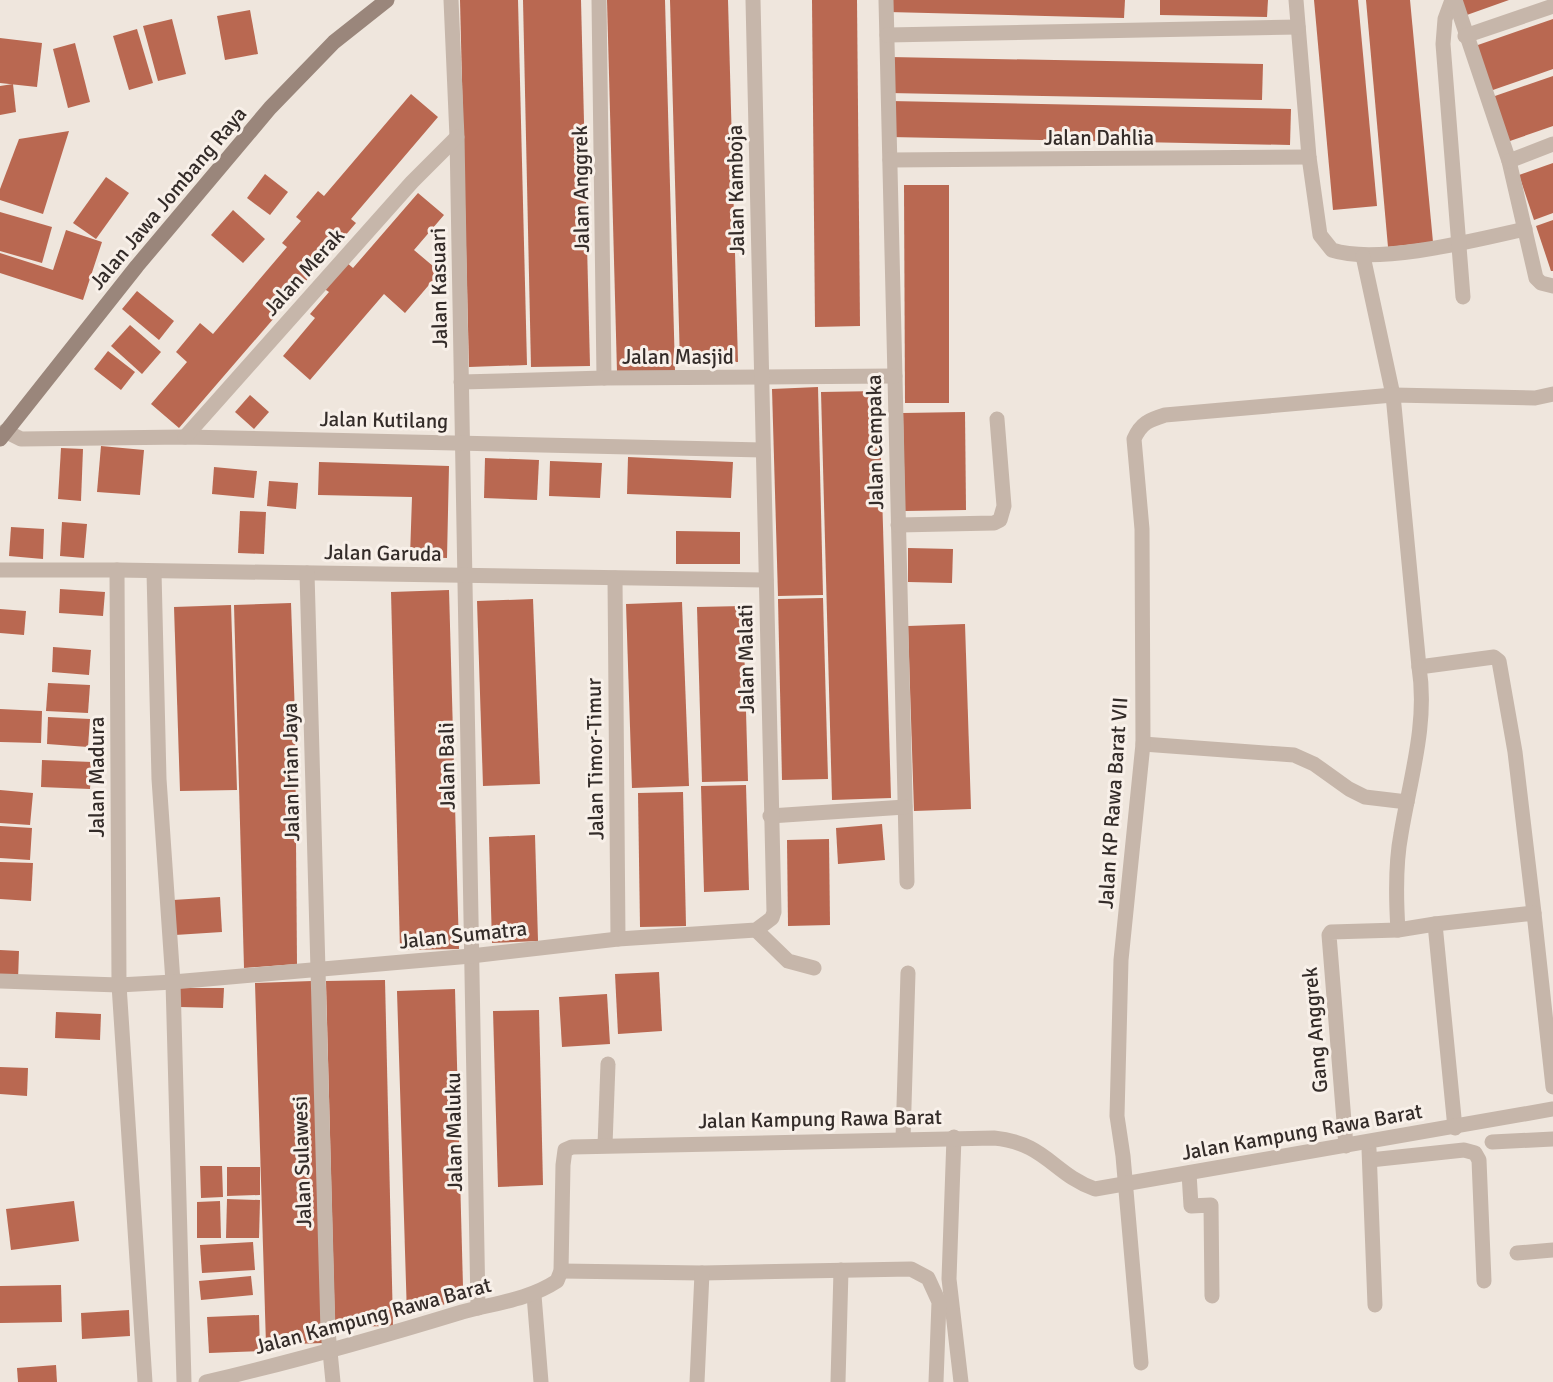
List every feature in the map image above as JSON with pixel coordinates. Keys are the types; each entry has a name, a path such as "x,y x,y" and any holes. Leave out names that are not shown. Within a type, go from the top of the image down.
{"main road":[{"name":"Jalan Jawa Jombang Raya","path":"2,435 137,266 270,108 334,42 387,0"}],"street":[{"name":"Jalan Kasuari","path":"451,0 457,137 465,576"},
{"name":"Jalan Anggrek","path":"599,0 604,378"},
{"name":"Jalan Kamboja","path":"753,0 762,379"},
{"name":"Jalan Cempaka","path":"886,0 907,882"},
{"path":"1296,0 1309,157 1320,235 1332,250 1363,256 1459,243 1525,230"},
{"path":"1454,0 1509,160 1536,278 1541,284 1553,286"},
{"path":"1454,0 1445,19 1443,44 1463,297"},
{"path":"1465,36 1553,6"},
{"path":"887,35 1298,27"},
{"name":"Jalan Merak","path":"185,437 412,182 457,137"},
{"path":"1509,160 1553,144"},
{"name":"Jalan Dahlia","path":"890,160 1309,157"},
{"path":"1363,256 1392,396 1423,692 1418,743 1400,837 1396,905 1398,930 1533,913"},
{"name":"Jalan Masjid","path":"461,382 604,378 762,379 895,376"},
{"name":"Jalan Malati","path":"756,930 772,918 774,912 770,816 762,379"},
{"path":"1392,396 1535,398 1553,394"},
{"name":"Jalan KP Rawa Barat VII","path":"1141,1363 1117,1116 1121,960 1143,744 1142,529 1134,439 1140,426 1150,419 1165,415 1392,396"},
{"path":"898,525 994,524 1000,520 1004,506 997,419"},
{"name":"Jalan Kutilang","path":"2,435 21,439 185,437 763,450"},
{"name":"Jalan Garuda","path":"0,570 766,580"},
{"name":"Jalan Madura","path":"117,570 119,985"},
{"path":"154,572 159,779 173,982 184,1382"},
{"name":"Jalan Irian Jaya","path":"307,573 317,970"},
{"name":"Jalan Bali","path":"465,576 471,956"},
{"name":"Jalan Timor-Timur","path":"615,578 618,939"},
{"path":"1419,667 1494,657 1499,661 1515,752 1553,1087"},
{"path":"1143,744 1294,755 1314,764 1349,789 1365,797 1407,802"},
{"path":"770,816 905,807"},
{"path":"1435,924 1455,1128"},
{"path":"756,930 788,961 814,968"},
{"name":"Jalan Sumatra","path":"0,981 119,985 173,982 471,956 618,939 756,930"},
{"name":"Gang Anggrek","path":"1346,1146 1330,947 1331,932 1398,930"},
{"name":"Jalan Maluku","path":"471,956 478,1308"},
{"name":"Jalan Sulawesi","path":"317,970 330,1352 333,1382"},
{"path":"903,1139 908,973"},
{"path":"119,985 146,1382"},
{"path":"605,1145 608,1064"},
{"name":"Jalan Kampung Rawa Barat","path":"213,1381 330,1352 478,1308 534,1295 557,1281 561,1271 561,1182 565,1150 580,1145 954,1137 1013,1140 1035,1149 1076,1183 1095,1189 1455,1128 1553,1109"},
{"path":"954,1137 949,1279 962,1382"},
{"path":"1492,1142 1553,1139"},
{"path":"1369,1142 1375,1305"},
{"path":"1370,1160 1464,1150 1475,1153 1479,1160 1484,1281"},
{"path":"1189,1173 1191,1206 1211,1205 1212,1296"},
{"path":"1517,1253 1553,1250"},
{"path":"561,1271 702,1273 911,1269 928,1278 939,1302 936,1382"},
{"path":"838,1382 841,1270"},
{"path":"697,1382 702,1273"},
{"path":"534,1295 541,1382"}],"building":[{"path":"460,0 518,0 527,365 469,367"},
{"path":"523,0 581,0 590,366 531,367"},
{"path":"607,0 665,0 675,371 617,372"},
{"path":"670,0 728,0 738,362 680,363"},
{"path":"812,0 857,0 860,326 815,327"},
{"path":"889,0 1125,0 1124,18 888,12"},
{"path":"1160,0 1268,0 1267,17 1160,15"},
{"path":"1314,0 1358,0 1377,206 1333,210"},
{"path":"1366,0 1410,0 1433,242 1388,247"},
{"path":"1459,0 1509,0 1464,16"},
{"path":"250,10 258,54 225,60 217,16"},
{"path":"172,19 186,74 158,81 143,26"},
{"path":"1553,19 1553,69 1490,91 1475,46"},
{"path":"137,29 153,83 129,90 113,36"},
{"path":"0,38 42,43 37,87 0,83"},
{"path":"75,43 90,102 68,108 53,49"},
{"path":"890,57 1263,64 1262,100 889,93"},
{"path":"1553,76 1553,126 1507,142 1492,97"},
{"path":"13,84 16,112 0,115 0,86"},
{"path":"411,94 438,117 351,219 356,223 179,428 151,404 187,362 176,352 200,323 213,334 287,247 282,243 301,221 296,217 318,191 324,196"},
{"path":"890,101 1291,109 1290,145 890,137"},
{"path":"69,131 43,214 0,200 0,189 19,139"},
{"path":"1553,163 1553,213 1534,220 1519,175"},
{"path":"265,174 288,192 270,215 247,198"},
{"path":"106,177 129,193 96,239 73,223"},
{"path":"904,185 949,185 949,403 905,403"},
{"path":"418,193 444,215 414,250 440,272 405,313 384,294 310,380 283,356 315,318 310,314 329,292 323,288 346,262 353,268"},
{"path":"233,210 265,239 243,263 211,235"},
{"path":"0,212 52,227 42,263 0,251"},
{"path":"1553,220 1553,271 1551,271 1536,226"},
{"path":"66,230 102,242 83,300 0,273 0,253 53,270"},
{"path":"137,291 174,321 159,340 122,309"},
{"path":"130,325 161,352 142,374 111,346"},
{"path":"108,351 135,372 121,390 94,369"},
{"path":"818,387 823,595 778,596 772,389"},
{"path":"879,391 891,798 832,800 821,392"},
{"path":"250,395 269,412 254,429 235,412"},
{"path":"965,412 966,510 905,511 903,413"},
{"path":"101,446 144,450 140,495 97,492"},
{"path":"61,448 83,449 81,501 58,499"},
{"path":"628,457 733,462 731,498 627,494"},
{"path":"485,458 539,460 537,500 484,498"},
{"path":"550,461 602,463 600,498 549,496"},
{"path":"319,462 449,466 447,558 410,557 412,497 318,495"},
{"path":"214,467 257,471 254,498 212,494"},
{"path":"269,481 298,483 296,509 267,506"},
{"path":"240,511 266,512 264,554 238,553"},
{"path":"62,522 87,524 84,558 60,556"},
{"path":"11,527 44,529 43,559 9,556"},
{"path":"676,531 740,532 740,564 676,564"},
{"path":"908,548 953,549 952,583 908,582"},
{"path":"60,589 105,592 103,616 59,613"},
{"path":"449,590 459,949 400,950 391,592"},
{"path":"823,598 828,779 782,780 778,599"},
{"path":"533,599 540,784 483,786 477,601"},
{"path":"682,602 689,786 632,788 626,604"},
{"path":"291,603 295,716 297,964 244,968 234,605"},
{"path":"231,605 237,790 180,791 174,607"},
{"path":"743,606 748,781 702,782 697,607"},
{"path":"0,609 26,611 24,635 0,633"},
{"path":"965,624 971,809 914,811 908,626"},
{"path":"53,647 91,650 89,675 52,672"},
{"path":"48,683 90,685 88,713 46,711"},
{"path":"0,709 42,711 41,743 0,742"},
{"path":"48,717 90,719 88,747 47,744"},
{"path":"42,760 92,762 90,789 41,787"},
{"path":"746,785 749,890 704,892 701,786"},
{"path":"0,790 33,793 30,825 0,823"},
{"path":"683,792 686,926 640,927 638,793"},
{"path":"882,824 885,860 838,864 836,828"},
{"path":"0,826 32,828 30,860 0,858"},
{"path":"535,835 538,941 492,943 489,837"},
{"path":"829,839 830,925 788,926 787,840"},
{"path":"0,862 33,863 31,901 0,899"},
{"path":"220,897 222,932 175,935 173,900"},
{"path":"0,950 19,951 18,980 0,979"},
{"path":"659,972 662,1031 618,1034 615,974"},
{"path":"385,980 393,1326 335,1327 326,981"},
{"path":"312,981 323,1343 266,1345 255,983"},
{"path":"180,988 224,988 223,1008 180,1007"},
{"path":"455,989 463,1287 455,1301 407,1316 397,991"},
{"path":"607,994 610,1044 562,1047 559,997"},
{"path":"539,1010 543,1185 498,1187 493,1011"},
{"path":"56,1012 101,1014 100,1040 55,1038"},
{"path":"0,1067 28,1068 27,1096 0,1094"},
{"path":"200,1166 222,1166 223,1197 201,1198"},
{"path":"227,1167 260,1167 260,1195 227,1196"},
{"path":"227,1199 260,1200 259,1238 226,1238"},
{"path":"74,1201 79,1241 11,1250 6,1209"},
{"path":"220,1201 221,1238 197,1238 197,1202"},
{"path":"253,1242 255,1270 202,1273 200,1245"},
{"path":"251,1276 253,1295 201,1300 199,1281"},
{"path":"61,1285 62,1322 0,1323 0,1286"},
{"path":"129,1310 130,1336 82,1339 81,1313"},
{"path":"259,1315 260,1351 209,1353 207,1317"},
{"path":"56,1365 57,1382 18,1382 17,1368"}]}
